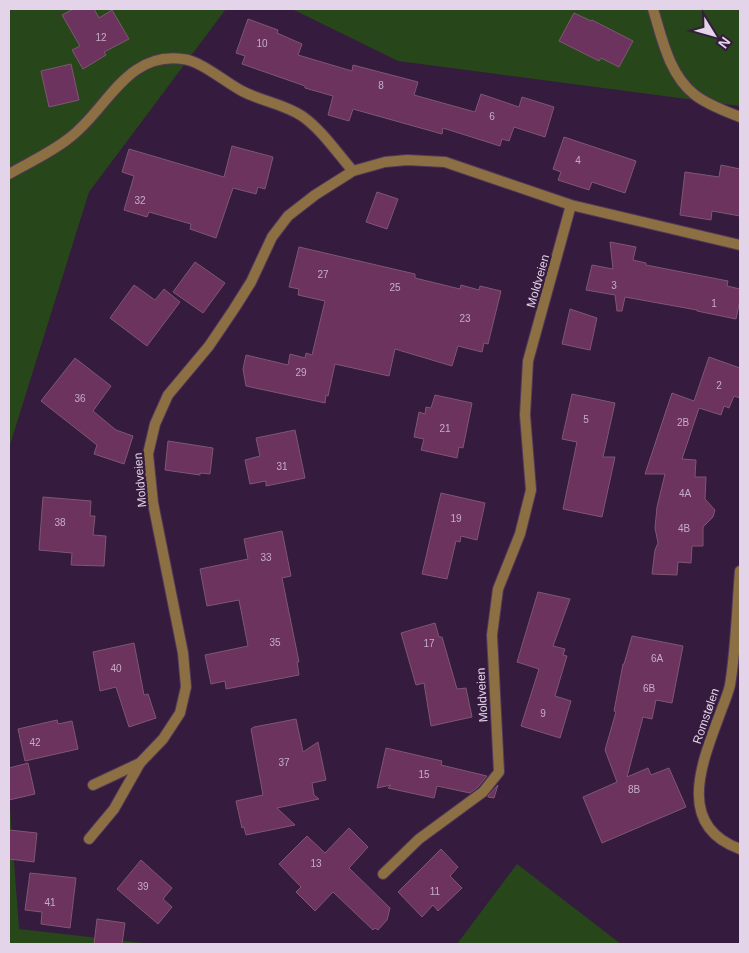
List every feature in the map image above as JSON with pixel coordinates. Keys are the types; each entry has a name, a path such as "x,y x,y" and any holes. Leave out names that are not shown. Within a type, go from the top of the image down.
{"street":[{"path":"653,9 665,48 676,73 695,94 740,118"},
{"path":"9,174 68,139 96,112 132,71 164,57 185,59 203,66 249,95 286,108 301,116 315,127 353,172"},
{"name":"Moldveien","path":"93,785 140,763 163,739 180,712 186,687 183,653 153,503 148,454 156,424 168,395 209,346 234,309 252,282 272,237 288,216 315,195 353,172 407,160 445,162 571,205 740,245"},
{"name":"Moldveien","path":"383,874 419,839 483,792 499,772 492,635 498,589 520,534 531,490 525,415 528,361 571,205"},
{"name":"Romstølen","path":"740,571 730,687 704,760 698,791 701,811 708,827 730,845 740,849"},
{"path":"89,839 114,809 140,763"}],"green space":[{"path":"9,9 226,9 89,192 9,448"},
{"path":"292,9 740,9 740,106 398,61"},
{"path":"9,794 19,929 152,944 9,944"},
{"path":"517,864 621,944 457,944"}],"building":[{"path":"73,9 94,9 99,18 112,10 129,39 104,52 106,55 83,69 72,50 80,46 62,15"},
{"path":"574,13 633,41 619,67 601,58 599,61 559,41"},
{"path":"248,19 278,30 277,33 302,44 298,55 352,71 353,65 418,82 414,95 475,112 481,94 519,107 522,97 554,107 545,137 514,127 509,141 502,139 500,146 443,128 442,134 353,109 349,121 328,115 333,96 305,88 305,86 242,64 245,56 236,53"},
{"path":"71,64 79,100 49,107 41,71"},
{"path":"564,137 636,161 625,193 592,182 589,190 558,180 561,172 553,169"},
{"path":"232,146 273,157 265,189 258,187 256,194 233,188 216,238 190,229 191,224 149,212 147,217 124,210 134,176 122,172 129,149 224,177"},
{"path":"721,165 740,169 740,216 712,211 711,220 680,215 685,172 719,177"},
{"path":"377,192 398,199 387,229 366,222"},
{"path":"610,242 636,247 633,260 646,263 646,265 728,281 727,286 740,289 736,319 625,297 622,311 617,311 615,295 586,290 592,265 613,269"},
{"path":"299,247 415,274 415,278 460,289 461,285 479,290 480,286 501,291 488,344 484,343 482,352 458,346 452,366 395,349 389,376 335,364 325,403 246,386 243,369 246,355 288,365 290,354 305,358 306,353 312,355 325,301 298,295 299,289 289,287"},
{"path":"195,262 225,283 203,313 173,292"},
{"path":"134,285 155,300 164,289 180,302 147,346 110,318"},
{"path":"570,309 597,318 590,350 562,344"},
{"path":"709,357 740,368 740,398 734,396 729,408 724,406 721,415 699,408 682,459 696,460 695,477 706,477 705,499 715,510 713,517 703,527 703,546 692,546 691,563 678,562 677,575 652,574 655,550 658,543 655,528 657,507 665,474 645,474 672,393 694,401"},
{"path":"75,358 111,386 93,411 116,430 133,436 124,464 94,454 97,445 41,401"},
{"path":"572,394 615,403 603,457 615,457 602,517 563,509 577,442 562,439"},
{"path":"435,395 472,403 463,448 459,447 457,458 421,450 424,439 414,437 419,412 425,414 426,407 431,408"},
{"path":"295,430 305,478 266,486 266,481 250,484 245,460 260,456 256,438"},
{"path":"168,441 213,448 210,474 200,473 200,475 165,470"},
{"path":"441,493 485,503 477,540 461,536 460,542 456,541 447,579 422,574"},
{"path":"43,497 91,501 90,516 95,516 93,535 106,536 104,566 71,565 72,553 39,550"},
{"path":"282,531 291,576 282,578 299,662 297,662 299,675 226,689 225,681 211,684 205,655 248,646 239,600 207,606 200,569 248,559 244,539"},
{"path":"538,592 570,599 553,646 565,649 563,655 567,656 555,696 571,701 560,738 521,726 539,669 517,662"},
{"path":"435,623 439,637 442,637 457,689 466,688 472,717 431,726 424,683 416,685 401,633"},
{"path":"632,636 683,646 672,703 656,700 652,719 643,717 627,777 648,768 651,775 669,768 686,807 602,843 583,797 617,782 605,750 616,712 614,711 623,664"},
{"path":"134,643 144,695 148,694 156,718 129,727 116,687 100,691 93,652"},
{"path":"296,719 303,752 318,742 326,780 312,783 314,795 319,799 277,808 295,825 246,835 244,827 242,828 236,801 263,795 251,729"},
{"path":"57,720 58,724 72,721 78,749 25,761 18,729"},
{"path":"386,748 442,761 441,765 487,776 470,793 437,786 434,798 388,788 391,785 377,788"},
{"path":"28,763 35,794 9,800 9,768"},
{"path":"498,785 494,798 488,797 488,796"},
{"path":"349,828 368,847 349,868 390,908 387,920 378,930 375,928 373,930 333,892 315,911 296,892 301,887 279,864 307,836 325,853"},
{"path":"9,830 37,833 34,862 9,859"},
{"path":"441,849 458,867 450,876 462,888 438,911 433,905 422,917 398,892"},
{"path":"141,860 172,888 163,899 172,907 158,924 117,889"},
{"path":"30,873 76,878 70,928 41,924 42,912 25,910"},
{"path":"97,919 125,923 122,944 94,944"}]}
